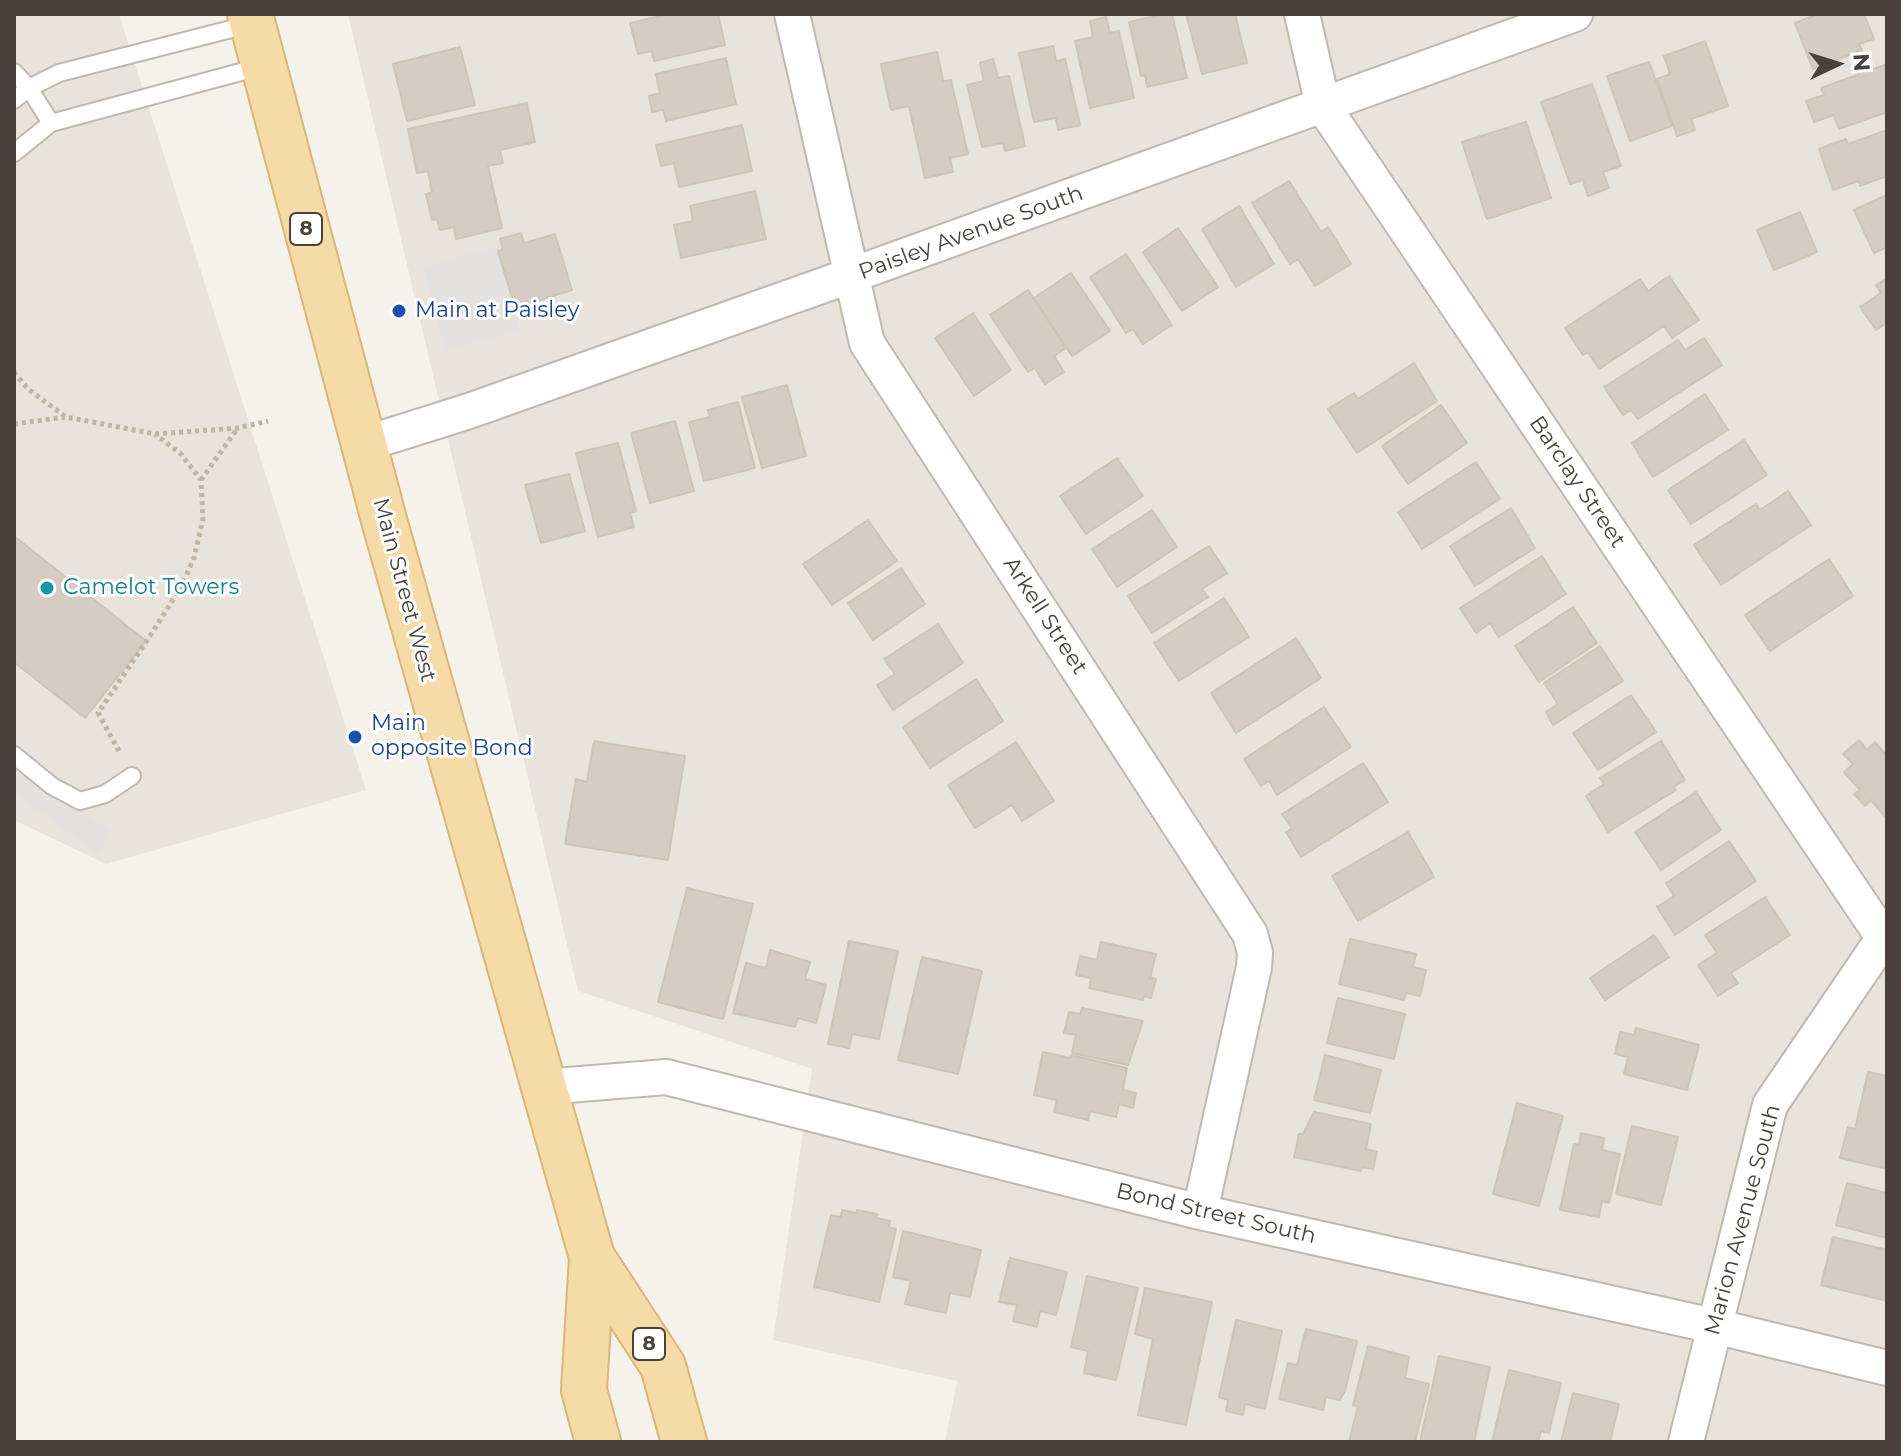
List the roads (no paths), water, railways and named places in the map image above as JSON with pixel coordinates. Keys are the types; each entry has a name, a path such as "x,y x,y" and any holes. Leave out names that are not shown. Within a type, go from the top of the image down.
{"main road":[{"name":"Main Street West","path":"251,19 460,793 592,1257 663,1366 684,1442"},
{"name":"Main Street West","path":"592,1257 584,1390 598,1442"}],"street":[{"name":"Arkell Street","path":"792,14 867,343 1250,934 1255,953 1254,967 1200,1212"},
{"name":"Barclay Street","path":"1302,14 1323,106 1885,935"},
{"name":"Paisley Avenue South","path":"364,444 469,411 1575,14"},
{"name":"Marion Avenue South","path":"1686,1442 1770,1105 1885,935"},
{"name":"Bond Street South","path":"544,1087 666,1077 1200,1212 1714,1326 1887,1368"}],"lane":[{"path":"14,100 29,88 59,73 251,19"},
{"path":"14,153 51,123 263,66"},
{"path":"14,72 29,88 51,123"},
{"path":"14,755 52,786 80,801 105,794 132,776"}],"place":[{"name":"Main at Paisley","path":"399,311"},
{"name":"Camelot Towers","path":"47,588"},
{"name":"Main opposite Bond","path":"355,737"}]}
